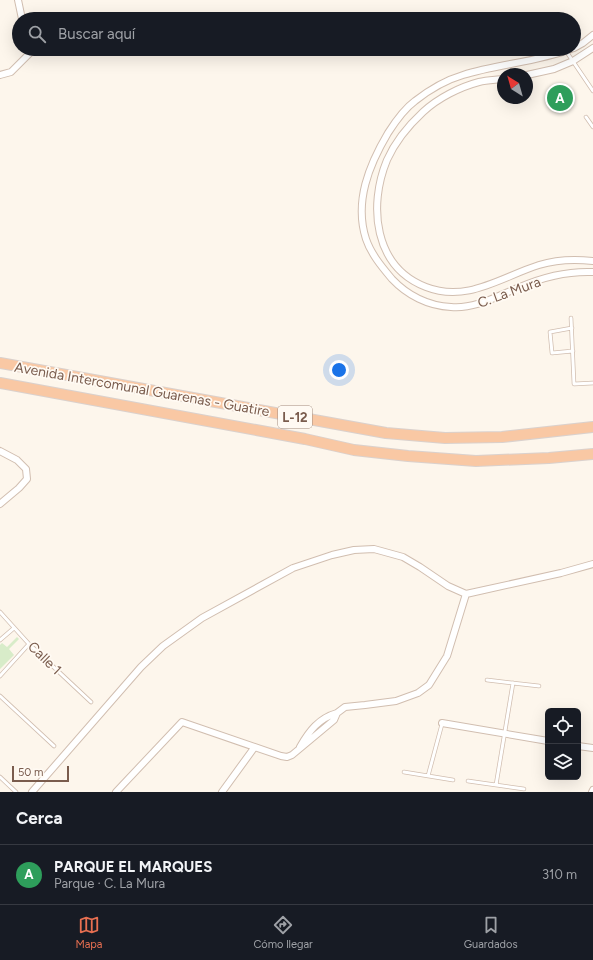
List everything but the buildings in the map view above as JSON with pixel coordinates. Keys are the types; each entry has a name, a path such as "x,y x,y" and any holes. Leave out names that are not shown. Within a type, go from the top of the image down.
{"highway":[{"name":"Avenida Intercomunal Guarenas - Guatire","path":"0,363 386,433 445,438 502,437 593,427"},
{"name":"Avenida Intercomunal Guarenas - Guatire","path":"0,383 305,439 354,450 408,456 476,460 549,458 593,454"}],"street":[{"path":"18,0 21,12"},
{"name":"C. La Mura","path":"581,44 593,35"},
{"path":"581,56 593,48"},
{"path":"0,76 11,72 27,56"},
{"name":"C. La Mura","path":"542,56 462,75 442,84 414,102 392,127 369,169 362,208 366,240 372,253 401,288 417,298 433,304 451,307 469,306 483,303 521,286 542,279 578,272 593,272"},
{"path":"533,74 554,69 581,56"},
{"path":"497,80 478,82 442,98 424,111 408,127 396,144 381,179 378,196 378,228 388,255 398,269 408,278 442,292 458,293 475,290 541,265 583,260 593,261"},
{"path":"0,451 17,460 26,469 27,479 0,504"},
{"path":"32,792 141,667 163,646 202,618 293,568 332,555 354,550 374,549 403,557 448,586 466,594 561,573 593,564"},
{"path":"116,792 182,722 254,748 287,757 292,755 300,748 316,724 345,707 396,701 418,693 429,685 447,656 466,594"},
{"path":"442,723 545,741"},
{"path":"581,746 593,748"},
{"path":"222,792 254,748"}],"lane":[{"path":"572,56 573,61 593,91"},
{"path":"586,117 593,127"},
{"path":"571,318 574,384 593,383"},
{"path":"572,328 550,332 552,353 573,351"},
{"name":"Calle 1","path":"0,612 29,644 91,702"},
{"path":"0,640 14,628"},
{"path":"0,676 29,644"},
{"path":"487,680 539,686"},
{"path":"496,785 513,683"},
{"path":"0,696 54,746"},
{"path":"428,776 442,723"},
{"path":"404,772 453,780"},
{"path":"0,777 16,792"},
{"path":"468,781 524,789"}],"green space":[{"path":"17,637 19,639 9,649 14,655 0,669 0,645 2,643 7,647"}],"place":[{"name":"PARQUE EL MARQUES","path":"560,98"}]}
